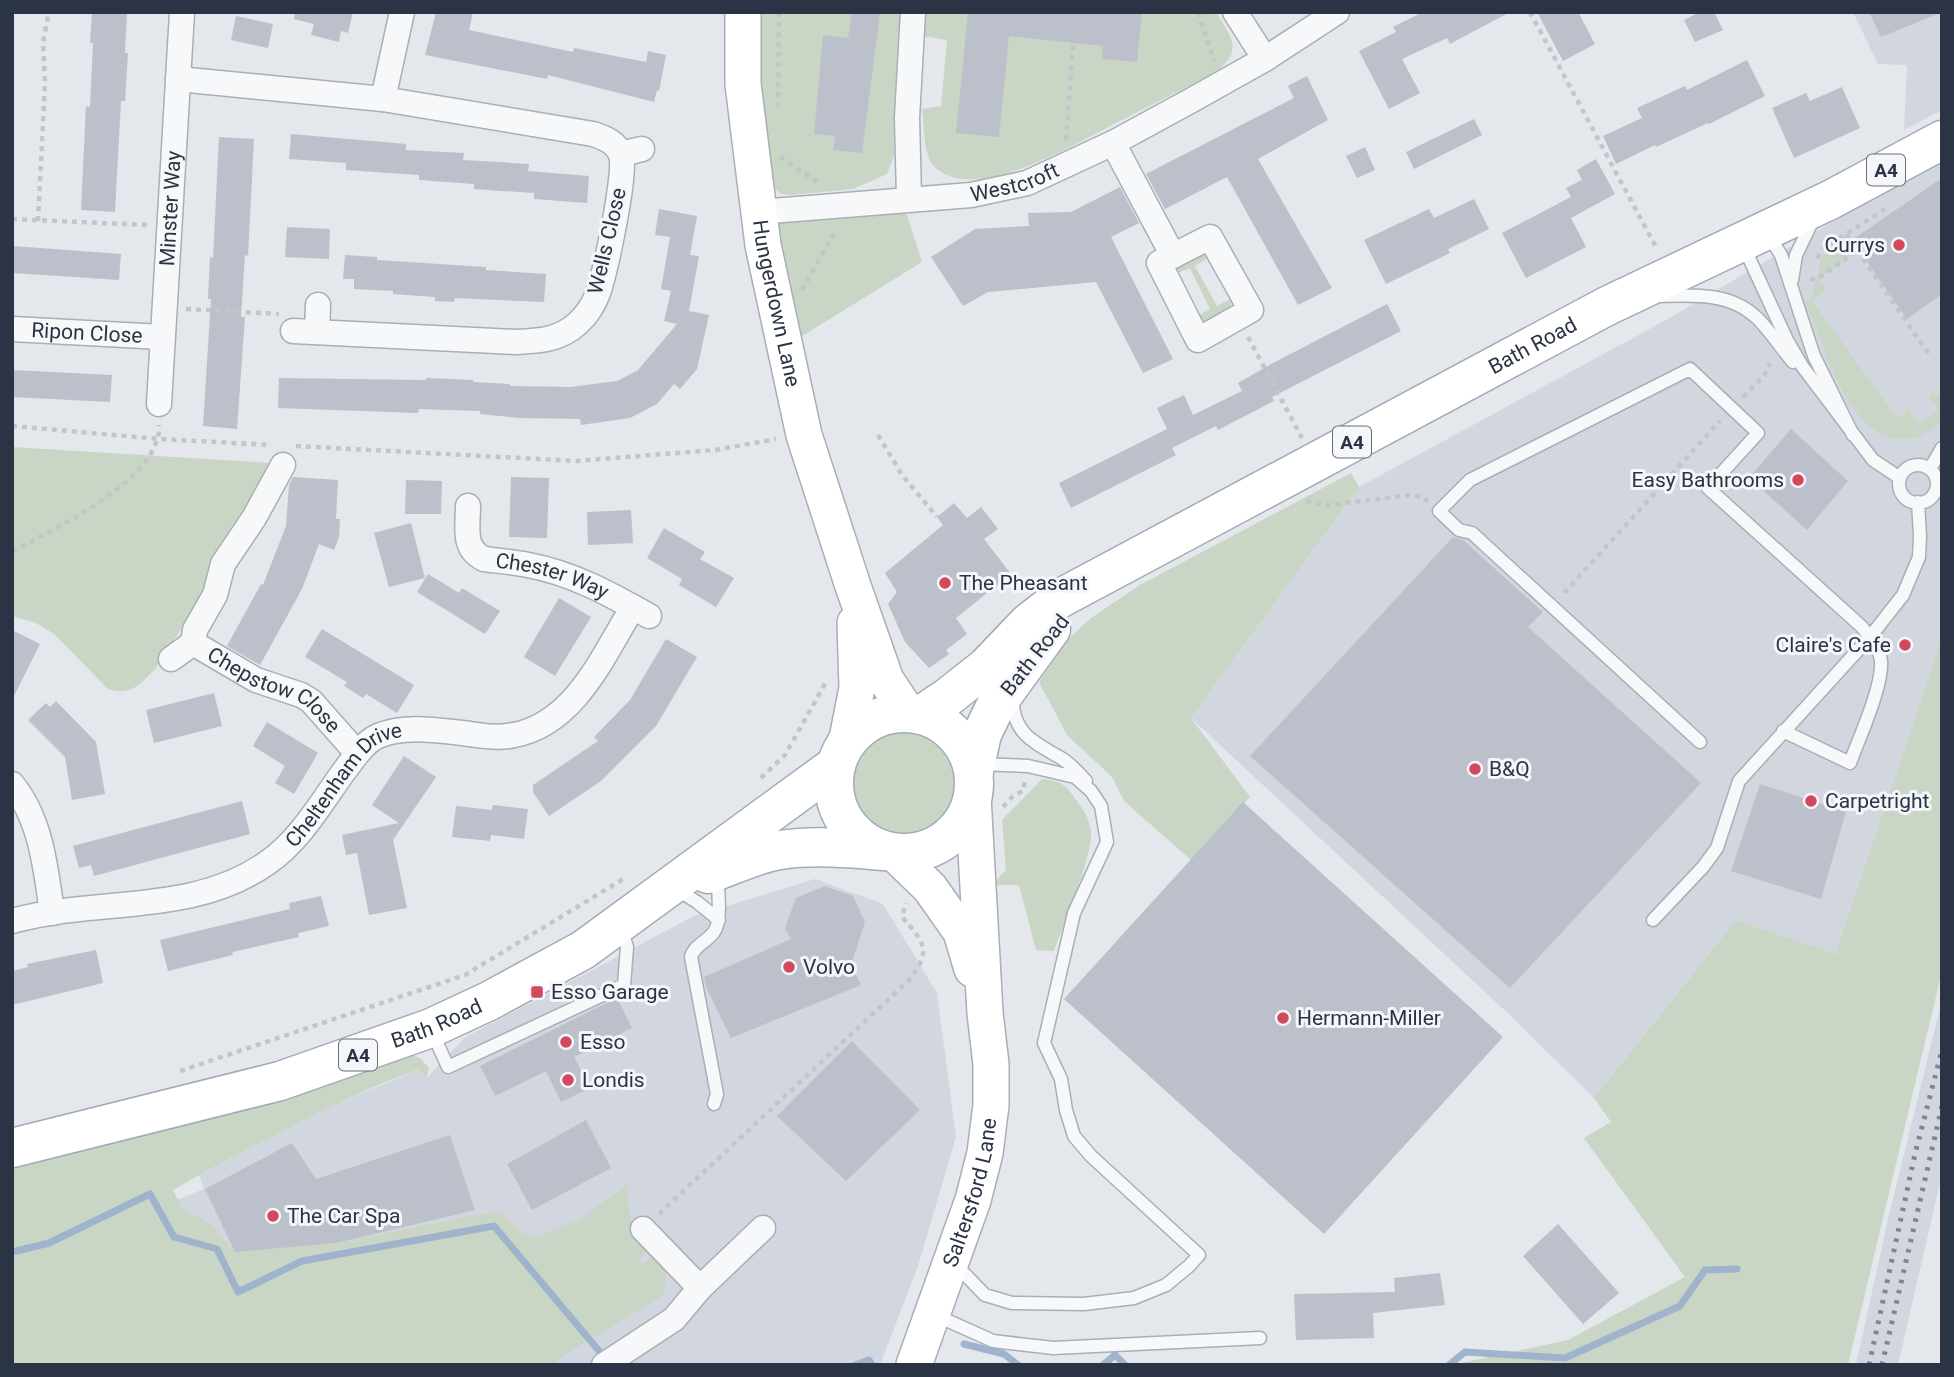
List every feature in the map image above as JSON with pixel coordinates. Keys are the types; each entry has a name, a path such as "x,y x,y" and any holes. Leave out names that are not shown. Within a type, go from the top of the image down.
{"main road":[{"name":"Hungerdown Lane","path":"743,12 743,84 758,212 768,273 804,435 886,680 915,714"},
{"name":"Bath Road","path":"915,714 948,697 986,667 1028,623 1059,599 1607,306 1830,200 1942,140"},
{"name":"Bath Road","path":"981,786 982,734 996,705 1045,636 1066,612 1129,561"},
{"name":"Hungerdown Lane","path":"841,755 857,688 853,586"},
{"path":"915,714 951,731 967,751 981,786 967,816 942,843 919,852 889,852 871,845 853,831 840,811 834,788 841,755 862,727 884,716 915,714"},
{"name":"Bath Road","path":"12,1148 280,1081 431,1028 543,973 583,950 800,791 841,755"},
{"name":"Saltersford Lane","path":"914,1365 973,1200 985,1153 992,1087 985,1013 981,786"},
{"name":"Bath Road","path":"671,886 736,862 779,850 821,847 889,852"},
{"name":"Saltersford Lane","path":"889,852 916,893 961,932 985,1013"}],"street":[{"name":"Minster Way","path":"159,404 182,12"},
{"path":"383,99 402,12"},
{"path":"909,198 907,118 913,12"},
{"path":"1235,12 1265,59"},
{"name":"Westcroft","path":"758,212 971,195 1027,183 1112,143 1223,83 1337,12"},
{"name":"Wells Close","path":"178,79 383,99 593,134 631,152 622,177 597,295 585,316 567,331 542,341 516,342 305,331"},
{"path":"1112,143 1173,256"},
{"path":"1210,237 1251,310 1198,340 1159,263 1173,256 1210,237"},
{"path":"305,331 318,305"},
{"name":"Ripon Close","path":"12,329 162,337"},
{"name":"Chepstow Close","path":"279,452 254,519 223,564 215,595 195,630 193,643 256,680 311,701 357,753"},
{"name":"Chester Way","path":"468,506 469,545 472,552 484,559 528,565 591,584 641,612"},
{"name":"Cheltenham Drive","path":"12,921 52,913 191,896 219,889 243,878 268,863 297,835 357,753 376,737 394,731 438,731 497,737 516,735 536,727 566,708 579,695 641,612"},
{"path":"171,659 193,643"},
{"path":"12,784 34,823 52,913"},
{"path":"604,1365 674,1320 700,1288 763,1228"},
{"path":"643,1229 700,1288"}],"lane":[{"path":"1792,286 1794,263 1801,239 1813,219 1830,200"},
{"path":"1762,238 1774,244 1781,255 1814,356 1853,435 1794,353 1749,258 1747,246 1750,239 1762,238"},
{"path":"1607,306 1665,296 1714,296 1733,302 1759,320 1876,463 1900,478"},
{"path":"1700,742 1472,533 1459,530 1439,511 1470,480 1690,369 1758,433 1708,488 1870,637 1881,659 1876,689 1850,763 1783,731"},
{"path":"1930,470 1942,448"},
{"path":"1924,466 1936,480 1935,491 1928,499 1918,502 1908,500 1901,493 1900,478 1907,468 1924,466"},
{"path":"1653,920 1703,867 1717,848 1739,781 1870,637 1903,595 1920,550 1918,502"},
{"path":"951,1260 985,1295 1012,1303 1053,1305 1134,1298 1166,1285 1199,1255 1091,1156 1074,1136 1061,1079 1044,1043 1074,913 1107,842 1101,806 1091,786 1076,768 1039,747 1025,735 1014,713 1014,691 1018,672"},
{"path":"981,786 1028,766 1075,778 1091,791 1101,806"},
{"path":"714,1104 717,1094 691,957 692,951 716,931 719,920 717,871"},
{"path":"671,886 719,920"},
{"path":"431,1028 448,1067 624,985 628,947 619,924"},
{"path":"932,1314 993,1341 1053,1348 1260,1338"}],"path":[{"path":"38,220 44,83 43,42 49,12"},
{"path":"1198,12 1223,83"},
{"path":"1530,12 1658,249"},
{"path":"1064,167 1073,43"},
{"path":"777,155 850,204 798,297"},
{"path":"1815,261 1823,249 1895,202"},
{"path":"12,219 169,225"},
{"path":"1846,234 1930,356"},
{"path":"1811,276 1816,281 1857,250"},
{"path":"164,308 281,314 305,331"},
{"path":"1238,318 1305,444"},
{"path":"1551,607 1764,376 1770,364 1769,356"},
{"path":"12,426 279,452 576,461 715,450 804,435"},
{"path":"878,435 902,475 937,517"},
{"path":"12,551 78,516 107,497 134,476 160,439"},
{"path":"1296,497 1329,505 1418,496 1439,511"},
{"path":"757,782 785,755 826,682 857,688"},
{"path":"785,755 800,791"},
{"path":"981,786 1010,799 1023,791 1028,766"},
{"path":"175,1073 465,975 630,875"},
{"path":"643,1229 916,971 923,962 922,942 902,917 906,904 916,893"}],"shaded area":[{"path":"1853,12 1942,12 1942,110 1904,130 1907,65 1878,64"},
{"path":"1942,157 1942,637 1835,954 1736,920 1594,1098 1514,1019 1191,718 1359,487 1668,319"},
{"path":"815,879 883,904 937,993 956,1137 918,1266 880,1365 12,1365 12,1267 204,1189 199,1175 336,1104 420,1069 426,1079 464,1038 694,916"},
{"path":"1942,1000 1942,1174 1898,1365 1856,1365 1889,1215"}],"green space":[{"path":"758,12 902,12 894,156 887,174 853,189 791,195 781,194 768,183 757,58"},
{"path":"924,12 1216,12 1233,46 1228,60 1211,75 1053,155 1001,175 977,179 955,178 932,164 926,149 922,109 941,106 947,40 922,36"},
{"path":"906,212 922,262 794,341 774,225 782,219"},
{"path":"1845,240 1859,250 1819,279 1826,290 1812,301 1897,418 1909,410 1920,424 1939,410 1930,398 1932,393 1936,393 1942,400 1942,421 1920,436 1904,439 1884,435 1867,424 1840,386 1805,302 1812,297 1822,256"},
{"path":"1202,253 1208,258 1195,266 1217,306 1232,298 1230,307 1203,323 1194,318 1210,309 1190,268 1175,274 1177,264"},
{"path":"12,447 288,464 155,669 134,688 116,691 108,689 54,634 36,623 12,616"},
{"path":"1351,473 1359,487 1191,718 1250,797 1191,860 1124,801 1112,777 1067,735 1039,682 1067,640 1091,618 1140,585"},
{"path":"1942,637 1942,971 1848,1365 1452,1365 1568,1340 1685,1277 1584,1138 1611,1122 1594,1098 1736,920 1835,954"},
{"path":"902,732 922,736 939,747 950,764 954,784 950,804 939,821 922,832 902,836 882,832 865,821 854,804 850,784 854,764 865,747 882,736"},
{"path":"1042,779 1054,781 1066,788 1084,811 1091,831 1088,856 1054,951 1036,950 1019,885 992,885 1006,870 1002,820"},
{"path":"404,1051 420,1058 429,1068 426,1080 420,1069 383,1083 225,1161 173,1190 182,1208 208,1222 235,1252 338,1243 501,1212 519,1231 535,1238 579,1220 627,1185 631,1220 647,1250 638,1261 643,1264 655,1255 666,1270 664,1295 570,1351 552,1365 12,1365 12,1161"}],"building":[{"path":"92,12 127,12 125,53 128,53 125,101 121,101 115,212 81,210 86,106 90,107"},
{"path":"295,12 353,12 348,33 341,31 339,42 311,35 314,24 294,19"},
{"path":"436,12 473,12 469,30 573,52 574,48 646,62 648,51 666,55 659,91 657,90 654,102 548,75 547,79 425,55"},
{"path":"852,12 880,12 862,153 833,150 835,136 814,134 823,35 848,38"},
{"path":"968,12 1142,12 1137,62 1102,59 1103,46 1009,36 999,137 956,133"},
{"path":"1423,12 1510,12 1450,44 1447,38 1402,59 1420,93 1389,109 1359,51 1396,32 1393,27"},
{"path":"1537,12 1578,12 1595,44 1563,61"},
{"path":"1700,12 1714,12 1723,30 1695,42 1684,20"},
{"path":"1869,12 1940,12 1940,13 1881,37"},
{"path":"236,16 273,24 268,48 231,40"},
{"path":"1747,60 1765,96 1709,124 1616,164 1603,136 1642,118 1637,108 1685,86 1687,90"},
{"path":"1307,76 1328,120 1258,159 1332,288 1298,305 1227,177 1165,209 1146,174 1294,98 1288,86"},
{"path":"1842,87 1860,128 1794,158 1772,108 1806,93 1810,101"},
{"path":"1474,119 1482,135 1414,169 1406,152"},
{"path":"291,134 406,144 406,150 464,153 463,160 529,164 528,171 589,176 587,203 534,199 534,193 474,189 474,184 419,180 419,175 346,170 346,163 289,159"},
{"path":"219,137 254,139 248,256 245,255 241,317 245,317 237,429 203,426 211,299 208,299 210,257 213,258"},
{"path":"1365,147 1375,170 1357,178 1346,156"},
{"path":"1596,159 1615,194 1571,218 1586,247 1526,278 1502,233 1571,197 1566,188 1582,180 1577,170"},
{"name":"Currys","path":"1942,178 1942,294 1907,319 1852,240"},
{"path":"1120,187 1139,223 1111,237 1173,359 1143,373 1096,282 988,292 963,306 931,257 975,229 1029,226 1028,213 1071,212"},
{"path":"1474,199 1489,229 1448,249 1450,253 1386,284 1364,240 1429,209 1434,218"},
{"path":"659,209 697,216 690,255 699,256 689,311 709,315 697,369 680,389 674,384 657,404 630,418 581,425 580,419 520,418 480,414 480,411 419,409 418,413 278,408 279,378 426,378 473,380 510,386 571,387 617,381 638,370 677,324 664,321 671,291 661,289 670,237 655,235"},
{"path":"287,227 330,229 329,259 285,257"},
{"path":"13,246 121,254 119,280 12,273"},
{"path":"345,255 546,274 544,302 455,298 454,302 435,301 435,297 354,289 354,279 343,279"},
{"path":"1387,304 1401,331 1272,397 1274,401 1218,430 1216,426 1172,448 1176,455 1071,508 1059,483 1167,429 1157,408 1184,395 1193,415 1242,391 1238,383"},
{"path":"12,370 112,375 110,402 12,397"},
{"name":"Easy Bathrooms","path":"1791,429 1848,481 1807,530 1749,478"},
{"path":"293,477 338,480 336,519 340,519 339,537 334,550 319,544 302,589 260,665 227,646 261,584 263,585 286,526 289,485"},
{"path":"511,477 549,478 547,538 509,537"},
{"path":"406,480 442,481 441,514 405,514"},
{"name":"The Pheasant","path":"954,503 967,518 981,507 998,529 984,539 1011,574 956,618 967,634 946,650 949,654 929,668 905,642 888,604 897,592 885,573 943,525 937,517"},
{"path":"631,510 633,543 588,545 587,512"},
{"path":"411,523 425,578 389,587 374,533"},
{"path":"664,528 705,552 700,559 734,578 716,607 679,585 682,579 647,558"},
{"name":"B&Q","path":"1453,537 1463,540 1543,612 1528,627 1701,783 1510,988 1250,756"},
{"path":"428,574 459,593 462,588 500,611 485,634 417,592"},
{"path":"559,598 591,617 555,676 524,657"},
{"path":"322,629 414,685 397,713 366,694 363,698 344,686 347,682 305,657"},
{"path":"12,630 40,644 12,700"},
{"path":"666,639 697,657 656,726 601,781 549,816 533,792 533,785 598,741 594,737 630,700"},
{"path":"214,693 222,726 154,743 146,710"},
{"path":"56,701 96,742 105,794 72,800 65,757 28,720 46,703 50,707"},
{"path":"267,722 318,753 294,794 275,783 285,766 253,746"},
{"path":"404,756 436,777 393,840 407,908 369,915 357,853 346,855 342,835 399,823 372,805"},
{"path":"1760,784 1846,812 1821,899 1731,871"},
{"path":"242,801 250,834 94,876 91,865 79,868 73,846"},
{"name":"Hermann-Miller","path":"1243,802 1503,1037 1324,1234 1064,999"},
{"path":"493,805 528,809 524,839 491,835 490,841 452,837 456,806 492,810"},
{"name":"Volvo","path":"825,886 853,896 865,922 851,965 861,985 731,1038 706,987 704,977 791,939 785,928 796,898"},
{"path":"321,896 329,926 298,933 299,937 232,952 233,955 168,971 160,940 290,909 289,903"},
{"path":"96,950 103,983 12,1005 12,971 28,967 27,964"},
{"name":"Esso","path":"617,998 632,1028 574,1057 590,1088 561,1102 546,1071 495,1096 480,1066"},
{"path":"852,1041 920,1110 846,1181 777,1116"},
{"path":"586,1120 611,1168 532,1210 507,1164"},
{"path":"450,1135 475,1210 337,1243 235,1252 205,1189 292,1143 316,1179"},
{"path":"1558,1224 1619,1293 1583,1324 1523,1256"},
{"path":"1440,1273 1445,1305 1373,1313 1374,1338 1296,1340 1294,1294 1395,1292 1394,1278"}],"waterway":[{"path":"12,1252 49,1243 150,1194 174,1237 217,1249 238,1292 302,1261 494,1226 605,1358"},
{"path":"1449,1365 1465,1352 1565,1358 1680,1306 1705,1270 1737,1269"},
{"path":"964,1344 1004,1354 1018,1365"},
{"path":"1103,1365 1115,1355 1125,1365"},
{"path":"855,1365 869,1360 872,1365"}],"railway":[{"path":"1869,1365 1915,1154 1942,1050"},
{"path":"1882,1365 1942,1106"}],"place":[{"name":"Currys","path":"1899,245"},
{"name":"Easy Bathrooms","path":"1798,480"},
{"name":"The Pheasant","path":"945,583"},
{"name":"Claire's Cafe","path":"1905,645"},
{"name":"B&Q","path":"1475,769"},
{"name":"Carpetright","path":"1811,801"},
{"name":"Volvo","path":"789,967"},
{"name":"Esso Garage","path":"537,992"},
{"name":"Hermann-Miller","path":"1283,1018"},
{"name":"Esso","path":"566,1042"},
{"name":"Londis","path":"568,1080"},
{"name":"The Car Spa","path":"273,1216"}]}
